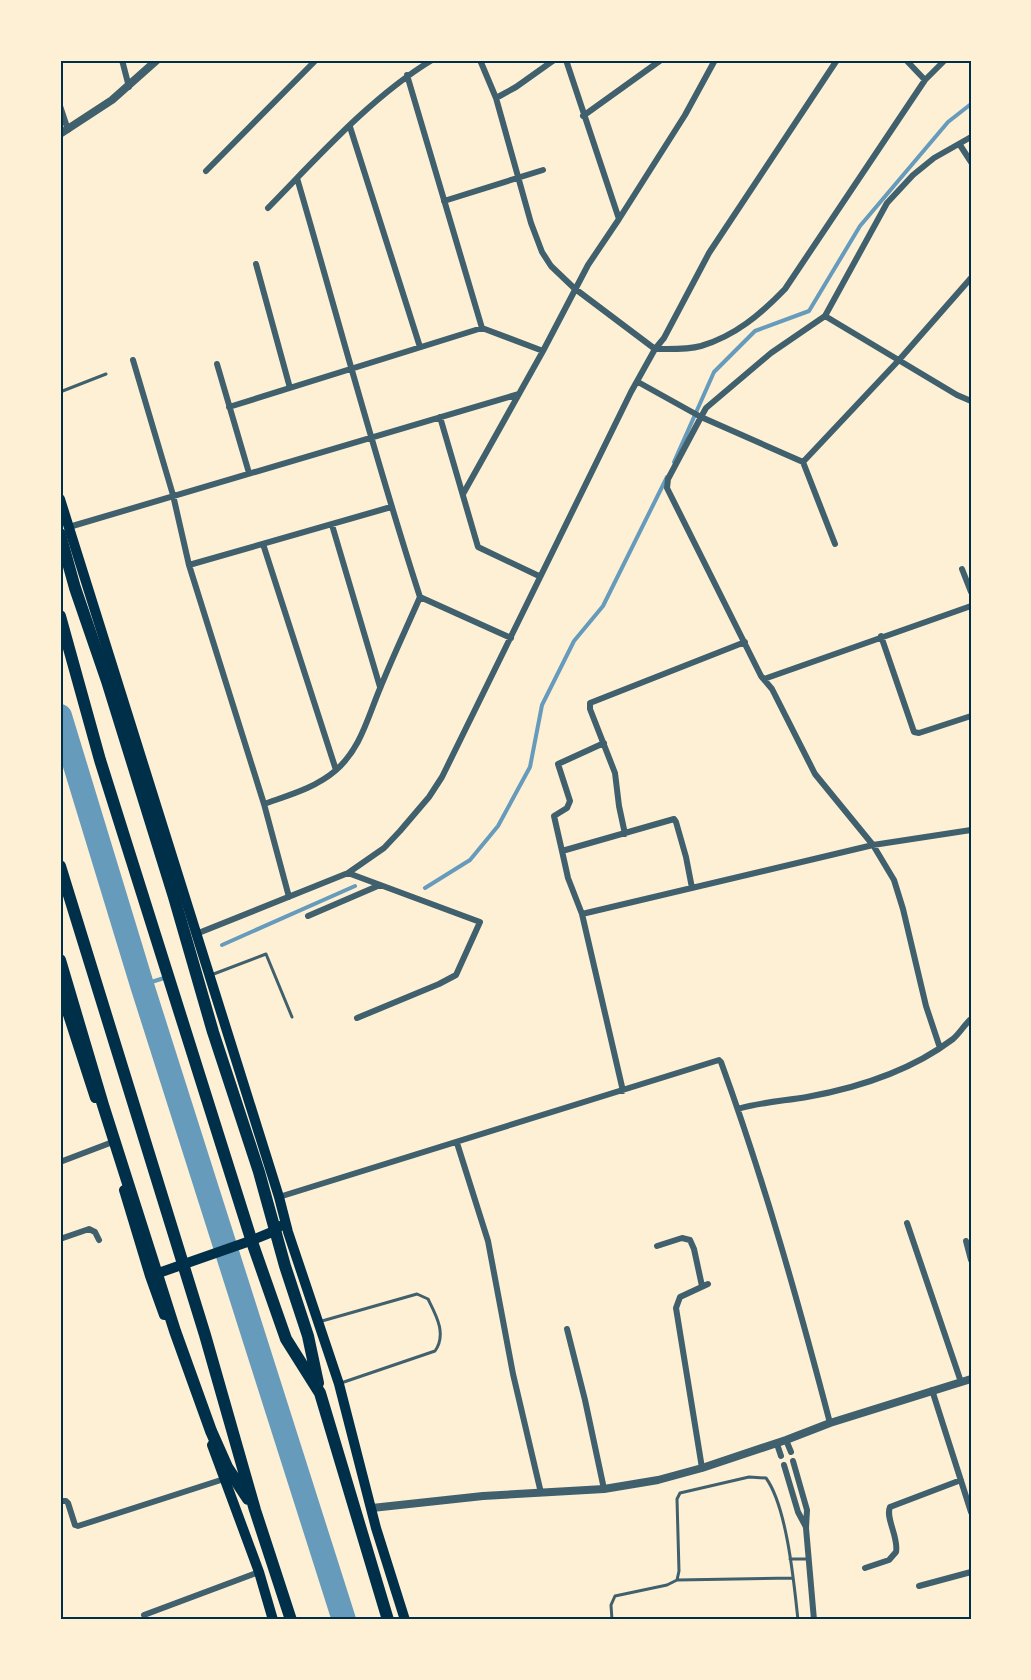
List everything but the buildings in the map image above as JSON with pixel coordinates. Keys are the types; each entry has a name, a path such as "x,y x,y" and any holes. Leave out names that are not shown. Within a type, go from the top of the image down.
{"highway":[{"path":"65,530 75,588 111,692 213,1032 259,1172 285,1266 308,1336 320,1393 388,1620"},
{"path":"60,616 100,760 252,1242 286,1339 320,1393"},
{"path":"60,866 199,1315 255,1510 291,1620"},
{"path":"60,960 106,1116 175,1331 211,1431 227,1467 255,1510"}],"main road":[{"path":"60,499 65,530 209,975 279,1197 286,1227 339,1384 376,1528 405,1620"},
{"path":"61,994 110,1143 150,1276 259,1572 273,1620"},
{"path":"150,1276 286,1227"}],"street":[{"path":"122,60 129,87"},
{"path":"60,106 64,132 129,87 157,60"},
{"path":"206,171 316,60"},
{"path":"268,208 350,127 407,75 432,60"},
{"path":"480,60 496,98 539,246 551,266 574,288 655,349 700,346 720,339 764,312 785,289 925,80 945,60"},
{"path":"496,98 554,60"},
{"path":"566,60 619,219"},
{"path":"583,116 661,60"},
{"path":"463,494 543,351 574,288 685,115 715,60"},
{"path":"195,935 348,873 384,848 429,797 442,777 631,392 655,349 664,338 709,253 837,60"},
{"path":"906,60 925,80"},
{"path":"407,75 482,328"},
{"path":"350,127 420,347"},
{"path":"940,1048 921,988 899,894 886,864 815,774 772,689 744,642 667,488 668,479 699,416 771,352 825,316 887,202 913,175 934,158 971,137"},
{"path":"960,145 971,162"},
{"path":"444,201 543,170"},
{"path":"264,804 310,788 345,762 363,735 380,687 420,597 370,437 297,178"},
{"path":"256,264 290,388"},
{"path":"804,462 971,278"},
{"path":"825,316 957,396 968,399"},
{"path":"229,407 482,328 543,351"},
{"path":"133,360 173,495 189,565 264,804 289,897"},
{"path":"217,364 249,473"},
{"path":"638,382 699,416 804,462 835,544"},
{"path":"65,530 173,495 519,394"},
{"path":"440,417 477,548 539,576"},
{"path":"189,565 391,507"},
{"path":"332,525 380,687"},
{"path":"263,544 336,770"},
{"path":"962,569 971,592"},
{"path":"420,597 511,638"},
{"path":"764,679 971,606"},
{"path":"881,636 914,732 919,734 971,716"},
{"path":"625,834 615,773 590,709 591,702 744,642"},
{"path":"604,743 558,764 570,801 567,808 554,816 568,878 582,914 623,1091"},
{"path":"562,851 675,820 692,888"},
{"path":"582,914 873,845 971,830"},
{"path":"348,873 480,922 456,975 357,1018"},
{"path":"308,916 381,885"},
{"path":"738,1108 849,1087 895,1071 940,1048 961,1033 971,1019"},
{"path":"279,1197 719,1060 738,1108 780,1240 830,1423"},
{"path":"60,1162 110,1143"},
{"path":"457,1143 488,1241 513,1374 541,1493"},
{"path":"907,1223 961,1382"},
{"path":"60,1239 89,1229 95,1232 99,1240"},
{"path":"657,1246 682,1238 690,1240 705,1285 680,1297 676,1308 702,1468"},
{"path":"966,1241 971,1260"},
{"path":"567,1329 604,1489"},
{"path":"372,1508 472,1497 604,1489 650,1482 777,1444 830,1423 971,1379"},
{"path":"932,1390 971,1512"},
{"path":"786,1440 791,1452"},
{"path":"777,1444 781,1456"},
{"path":"794,1461 807,1510 806,1528 814,1620"},
{"path":"784,1465 798,1512 806,1528"},
{"path":"60,1501 68,1503 75,1524 78,1526 224,1479"},
{"path":"865,1568 889,1560 896,1552 897,1540 888,1514 890,1507 961,1480"},
{"path":"144,1615 259,1572"},
{"path":"919,1586 971,1572"}],"lane":[{"path":"60,392 106,374"},
{"path":"209,975 266,954 292,1017"},
{"path":"317,1323 417,1294 428,1299 437,1316 441,1338 435,1351 339,1384"},
{"path":"677,1580 679,1571 676,1499 680,1493 749,1477 766,1478 774,1490 790,1559 798,1620"},
{"path":"790,1559 809,1559"},
{"path":"612,1620 611,1605 615,1596 667,1586 677,1580 793,1578"}],"waterway":[{"path":"674,462 714,372 755,331 809,311 860,226 948,122 971,104"},
{"path":"425,888 470,860 498,826 530,767 542,705 574,641 603,606 667,477"},
{"path":"60,716 142,985 344,1620"},
{"path":"222,945 355,886"},
{"path":"142,985 164,978"}]}
